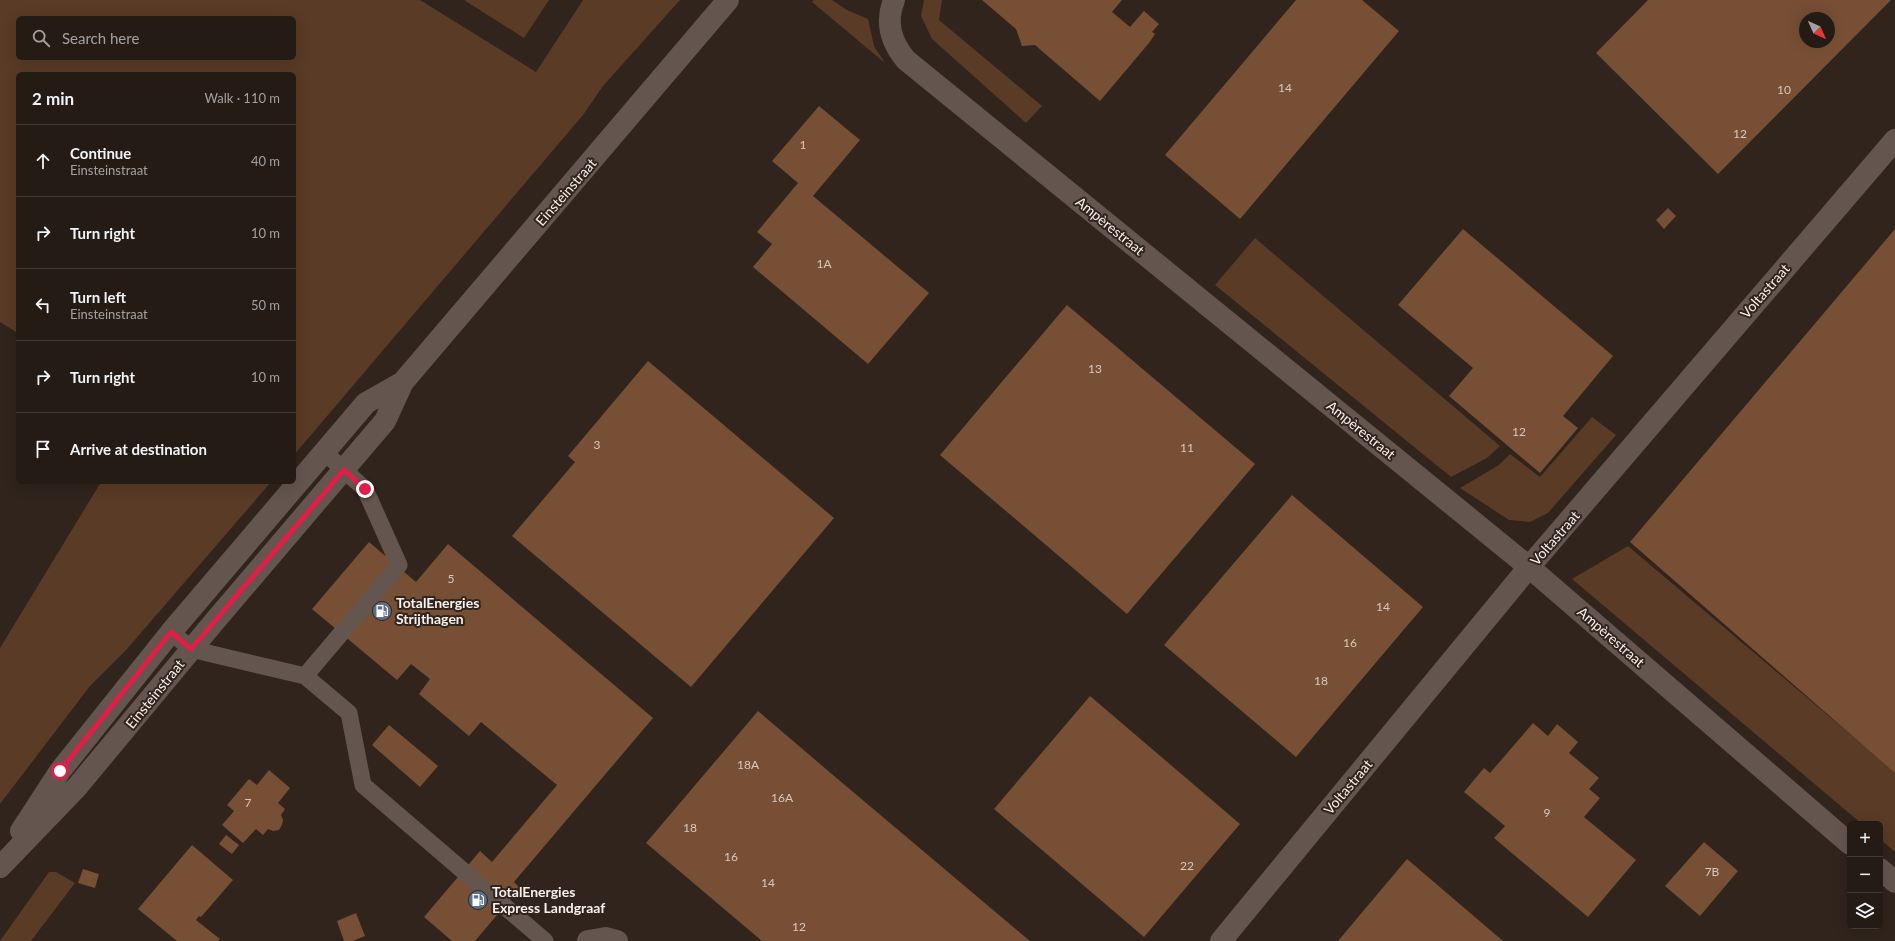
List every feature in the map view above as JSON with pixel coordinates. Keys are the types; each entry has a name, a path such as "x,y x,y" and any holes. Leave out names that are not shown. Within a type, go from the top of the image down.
{"street":[{"name":"Einsteinstraat","path":"0,867 77,787 191,649 344,470 385,421 403,382 728,0"},
{"name":"Ampèrestraat","path":"892,6 891,33 895,47 906,60 1529,567 1847,841"},
{"name":"Voltastraat","path":"1221,941 1529,567 1895,140"},
{"name":"Einsteinstraat","path":"0,863 60,771 171,632 366,403 403,382"},
{"path":"1883,872 1895,882"},
{"path":"588,941 606,938 617,941"}],"lane":[{"path":"305,676 399,565 365,489 324,452"},
{"path":"171,632 191,649 305,676 349,713 363,785 546,941"}],"shaded area":[{"path":"0,0 420,0 536,72 583,0 680,0 603,86 583,115 296,453 296,72 16,72 16,332 0,322"},
{"path":"464,0 549,0 524,38"},
{"path":"814,0 832,0 847,10 868,19 874,46 885,63 812,2"},
{"path":"924,0 942,0 939,20 1042,106 1026,123 932,39 921,16"},
{"path":"1255,238 1500,446 1487,458 1451,477 1215,285"},
{"path":"1592,417 1616,435 1548,513 1530,522 1509,520 1460,488 1499,465 1510,454 1540,477"},
{"path":"100,484 269,484 127,649 90,686 0,804 0,648"},
{"path":"1628,546 1895,772 1895,852 1883,842 1883,821 1858,821 1572,579"},
{"path":"49,872 56,872 75,883 31,941 0,941"}],"building":[{"path":"982,0 1122,0 1112,12 1130,27 1144,11 1159,24 1152,32 1155,34 1149,43 1100,101 1035,45 1022,46 1016,29"},
{"path":"1296,0 1362,0 1399,31 1240,219 1165,155"},
{"path":"1648,0 1891,0 1718,174 1596,53"},
{"path":"819,106 860,140 813,196 929,293 868,364 753,267 772,244 757,232 798,183 772,161"},
{"path":"1668,208 1676,216 1664,229 1656,220"},
{"path":"1463,229 1613,356 1563,416 1578,428 1540,473 1449,396 1473,368 1398,305"},
{"path":"1895,229 1895,773 1630,542"},
{"path":"1067,305 1255,464 1127,614 940,455"},
{"path":"648,361 834,518 691,687 512,536 575,462 568,456"},
{"path":"1292,495 1423,607 1296,757 1164,645"},
{"path":"369,542 416,582 448,544 653,718 514,882 520,888 475,941 452,941 424,917 480,851 492,862 557,785 481,722 469,736 419,694 430,679 411,664 397,680 312,609"},
{"path":"1090,696 1240,824 1144,937 994,809"},
{"path":"758,711 1030,941 762,941 646,843"},
{"path":"1533,723 1548,736 1557,724 1578,742 1569,753 1599,778 1589,789 1600,798 1584,817 1636,860 1588,917 1494,838 1505,826 1464,792 1484,768 1490,773"},
{"path":"389,725 438,766 420,787 372,745"},
{"path":"269,770 290,788 278,803 285,809 281,815 283,820 282,825 279,830 273,831 268,829 263,835 256,829 243,843 222,825 234,811 227,805 249,779 257,785"},
{"path":"226,835 239,845 232,854 219,844"},
{"path":"1704,842 1738,871 1700,916 1665,886"},
{"path":"192,845 233,880 201,917 199,916 196,920 220,939 218,941 177,941 138,909"},
{"path":"1407,859 1503,941 1338,941"},
{"path":"83,869 99,874 95,888 78,883"},
{"path":"356,913 365,936 353,941 344,941 337,921"}],"place":[{"name":"TotalEnergies Strijthagen","path":"382,611"},
{"name":"TotalEnergies Express Landgraaf","path":"478,900"}],"route":[{"path":"60,771 171,632 191,649 344,470 365,489"}]}
